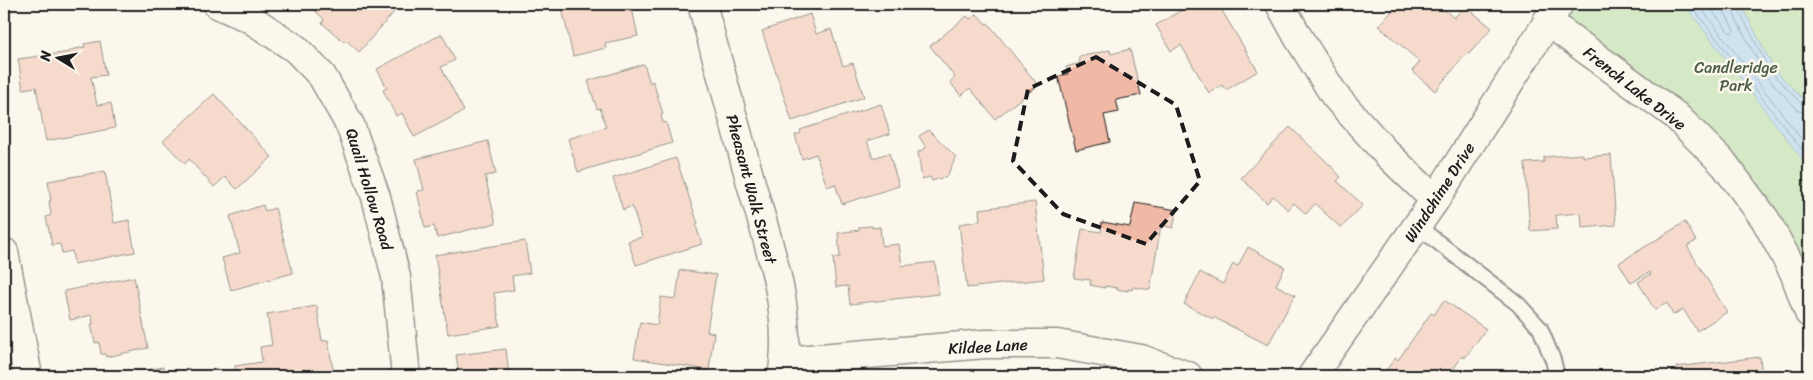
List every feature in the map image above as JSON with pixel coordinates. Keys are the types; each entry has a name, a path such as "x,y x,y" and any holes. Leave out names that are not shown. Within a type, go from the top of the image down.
{"street":[{"name":"Quail Hollow Road","path":"217,4 251,19 296,49 322,76 350,125 376,197 396,277 406,376"},
{"name":"Pheasant Walk Street","path":"702,4 772,258 784,318 784,369"},
{"path":"1280,4 1335,96 1386,152 1435,200"},
{"name":"Windchime Drive","path":"1312,376 1435,200 1553,12"},
{"name":"French Lake Drive","path":"1553,12 1675,115 1724,164 1765,219 1794,272 1809,314"},
{"path":"4,252 28,376"},
{"name":"Kildee Lane","path":"784,369 985,344 1057,344 1141,358 1188,376"}],"lane":[{"path":"1417,226 1518,304 1540,328 1553,360 1557,376"}],"highlighted area":[{"path":"1096,57 1176,105 1200,181 1146,244 1063,214 1013,161 1028,89"}],"green space":[{"name":"Candleridge Park","path":"1543,4 1809,4 1809,274 1767,195 1587,51"}],"water":[{"path":"1684,4 1741,4 1774,69 1809,105 1809,168"}],"building":[{"path":"317,4 401,4 359,52 322,23 324,19 313,9"},
{"path":"561,4 631,4 638,36 605,43 606,48 573,56"},
{"path":"1192,4 1218,4 1258,71 1226,90 1222,85 1209,93 1181,45 1171,51 1156,25"},
{"path":"1398,4 1438,4 1454,18 1465,6 1492,28 1469,54 1467,53 1435,91 1412,71 1420,62 1379,26"},
{"path":"810,14 816,34 831,29 843,66 853,63 864,97 792,121 762,31"},
{"path":"977,14 986,24 988,23 1038,85 995,119 970,88 961,96 950,82 955,77 930,46 967,16 970,19"},
{"path":"442,34 455,60 441,67 464,111 414,137 402,113 396,116 383,90 387,88 377,69"},
{"path":"100,41 106,75 91,77 97,105 111,103 115,128 46,141 36,87 23,89 18,59 70,52 70,50 85,47 84,44"},
{"path":"1130,49 1141,95 1116,100 1119,112 1104,115 1110,142 1076,150 1058,76 1068,74 1066,67 1080,63 1079,57 1110,50 1111,54"},
{"path":"644,64 650,83 653,81 663,114 661,115 663,123 666,122 672,143 578,172 568,139 606,127 600,108 597,109 588,81"},
{"path":"214,94 272,157 237,189 225,177 214,187 189,159 185,164 163,141"},
{"path":"881,104 890,134 867,141 873,158 889,153 899,186 842,204 835,184 827,187 816,154 802,159 795,135 801,133 800,130"},
{"path":"1290,127 1330,165 1341,177 1337,181 1363,205 1341,228 1315,204 1306,214 1294,203 1288,210 1273,196 1267,203 1241,178"},
{"path":"929,130 956,157 947,176 932,181 930,177 922,179 918,152 926,148 919,136"},
{"path":"488,141 496,174 485,176 496,223 437,238 434,226 425,228 417,191 424,190 416,159"},
{"path":"1583,154 1583,157 1611,155 1616,225 1582,228 1581,213 1556,215 1557,229 1530,231 1525,163 1544,162 1544,157"},
{"path":"676,158 698,224 696,226 702,244 636,265 628,241 642,237 632,206 623,210 613,178"},
{"path":"105,171 114,223 129,220 135,252 74,264 72,251 62,253 60,244 52,245 46,217 51,215 48,181"},
{"path":"1035,202 1044,279 967,288 959,224 980,221 979,209"},
{"path":"1135,203 1177,210 1173,228 1161,225 1150,290 1133,287 1132,290 1128,289 1128,291 1105,286 1105,288 1090,285 1091,280 1074,278 1082,229 1101,232 1102,222 1130,227"},
{"path":"263,205 265,211 275,208 293,273 231,290 222,258 240,253 230,216"},
{"path":"1685,222 1696,241 1687,246 1727,312 1697,331 1683,309 1673,315 1667,303 1655,310 1638,282 1651,274 1650,272 1631,283 1619,263"},
{"path":"872,226 872,228 880,227 882,246 899,244 902,266 935,262 939,294 850,304 848,286 836,287 833,258 840,257 838,233 859,230 859,227"},
{"path":"525,241 530,273 512,276 514,290 494,293 500,326 448,334 435,255"},
{"path":"1248,247 1285,267 1276,285 1295,295 1268,345 1184,304 1200,272 1223,284 1233,264 1238,266"},
{"path":"680,270 716,275 707,331 714,333 709,370 634,358 640,322 657,325 661,297 676,299"},
{"path":"134,277 148,348 106,357 105,354 101,354 99,342 95,343 91,324 93,324 92,315 70,320 64,291"},
{"path":"1444,300 1486,329 1465,358 1462,356 1449,376 1382,376 1395,358 1398,360 1431,313 1434,315"},
{"path":"317,306 322,341 328,340 333,370 328,371 329,376 236,376 235,366 262,362 260,347 272,345 267,314"},
{"path":"506,349 509,376 459,376 456,355"},
{"path":"1760,357 1762,376 1677,376 1676,367"},
{"path":"163,367 165,376 114,376"}]}
